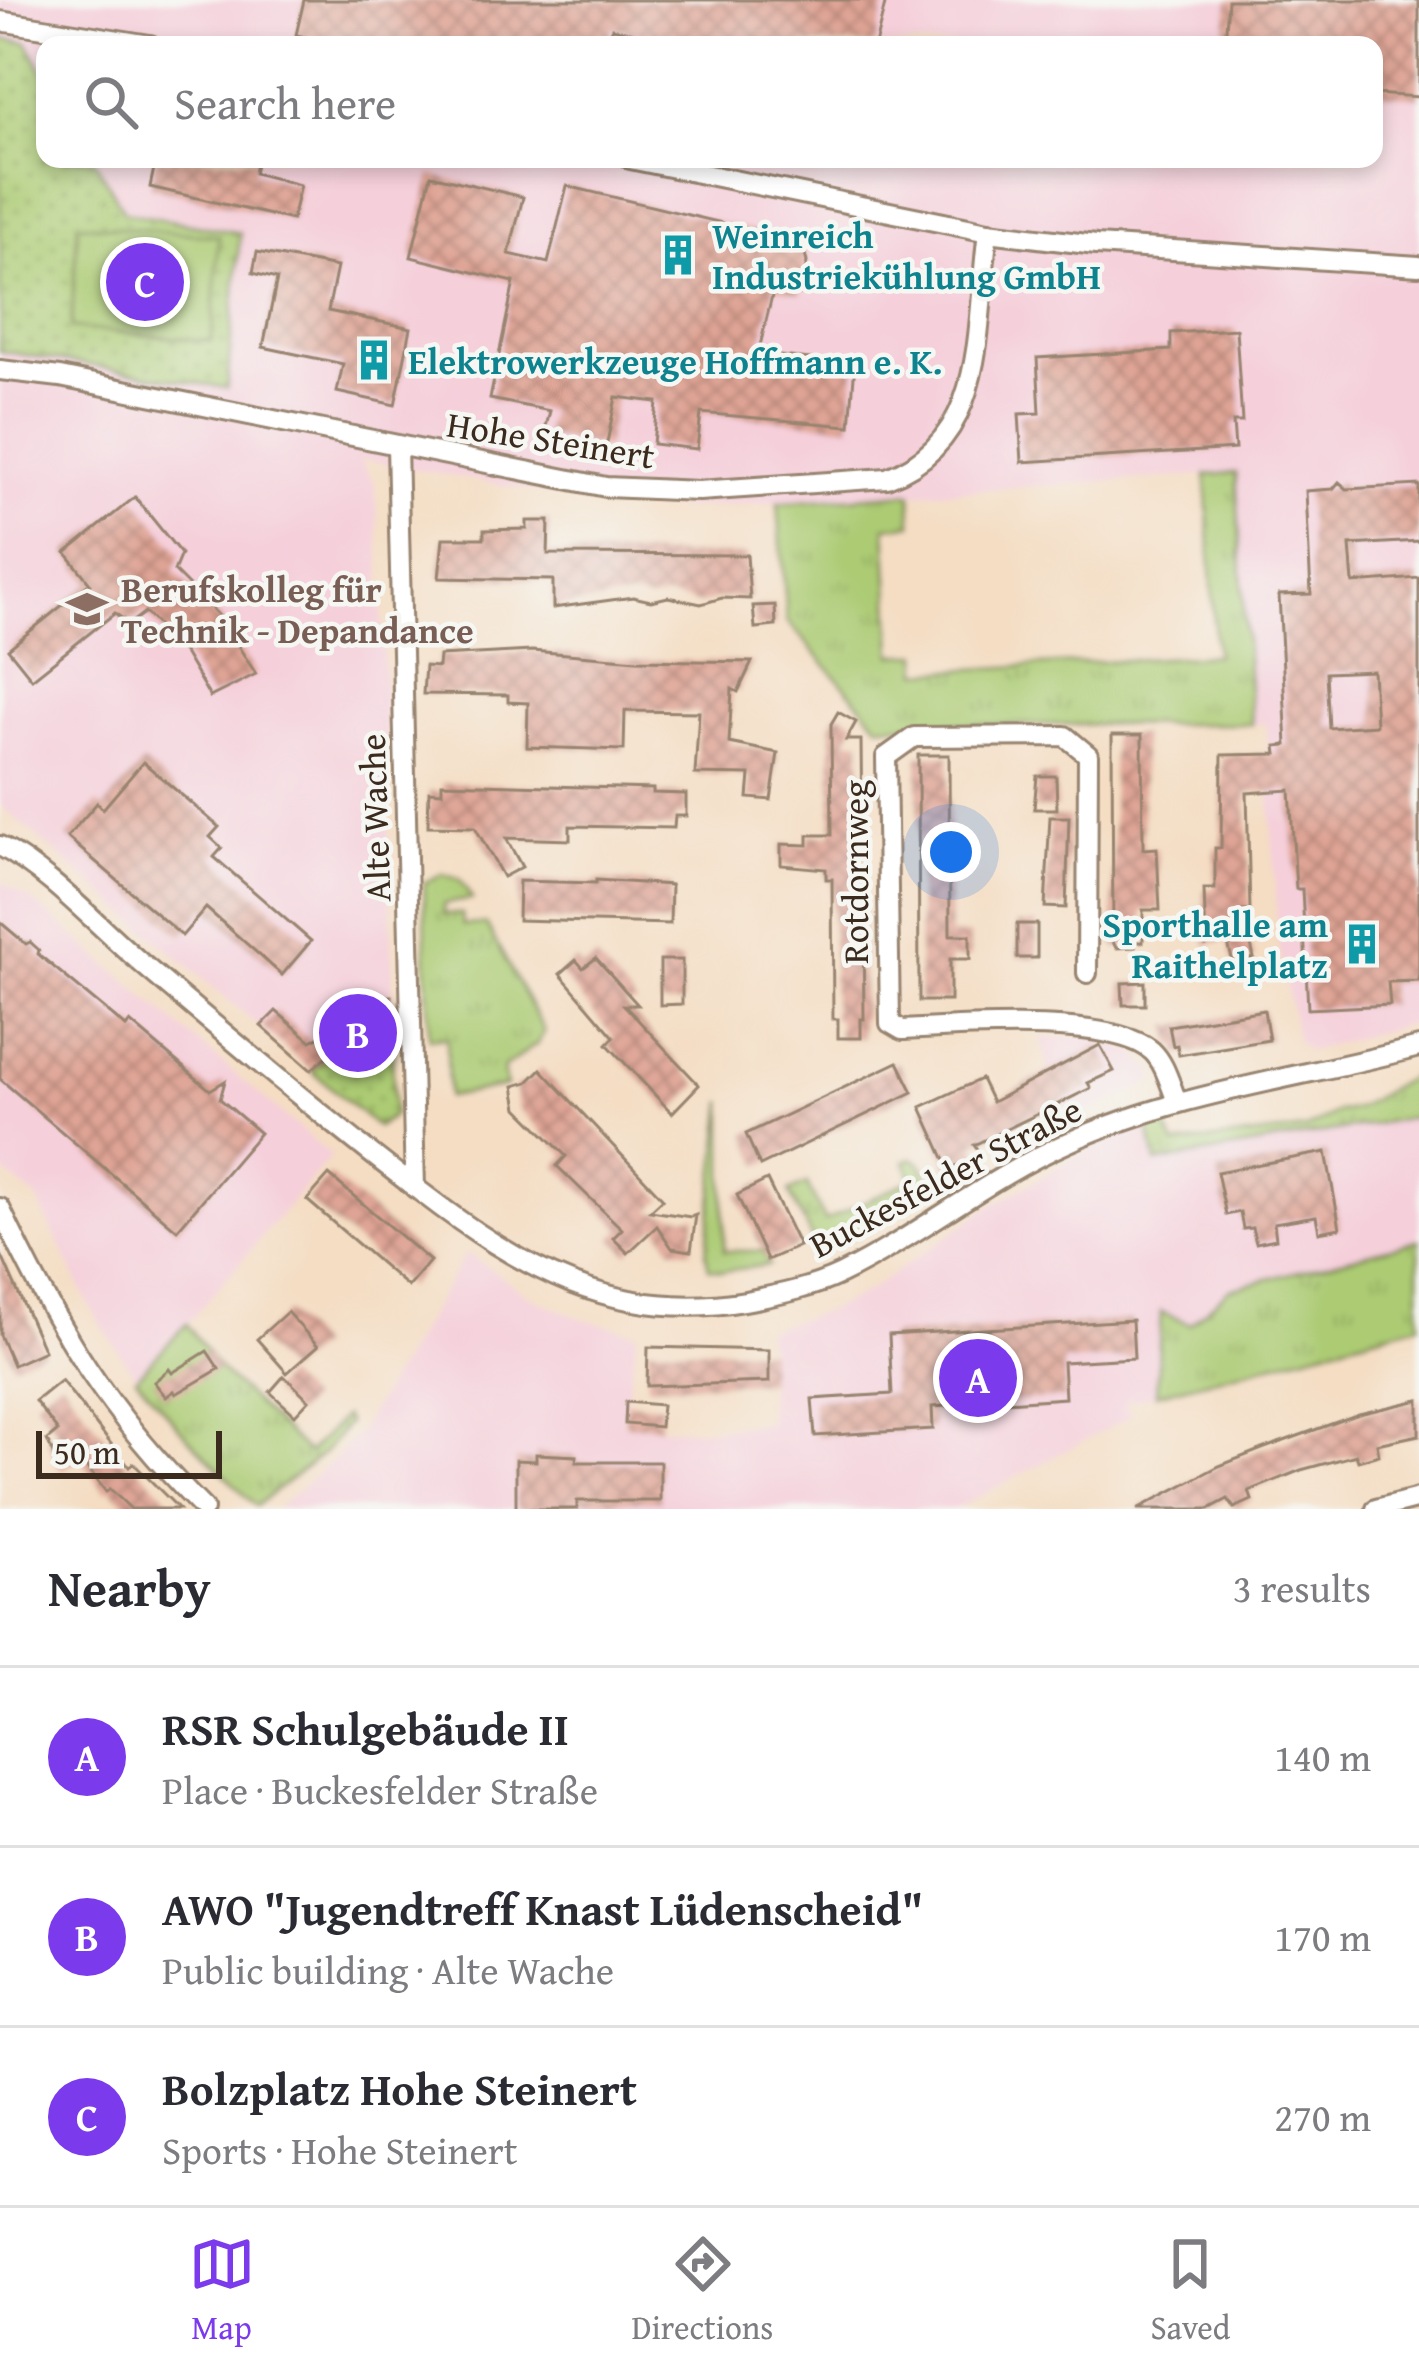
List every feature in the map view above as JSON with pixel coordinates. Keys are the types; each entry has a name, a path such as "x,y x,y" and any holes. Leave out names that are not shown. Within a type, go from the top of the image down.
{"street":[{"path":"0,22 91,36"},
{"path":"674,168 988,232 1096,245 1419,266"},
{"name":"Hohe Steinert","path":"0,370 60,377 567,480 663,491 887,478 913,466 938,446 964,407 988,232"},
{"name":"Alte Wache","path":"398,446 415,1188"},
{"name":"Rotdornweg","path":"1088,974 1088,755 1084,749 1065,736 914,737 895,748 886,757 890,1023 902,1030 1082,1028 1116,1032 1132,1037 1158,1058 1177,1101"},
{"name":"Buckesfelder Straße","path":"0,846 348,1136 491,1243 570,1284 649,1304 727,1304 841,1274 1038,1157 1138,1113 1419,1047"},
{"path":"0,1208 78,1359 134,1435 204,1509"},
{"path":"1376,1509 1419,1498"}],"shaded area":[{"path":"0,0 1419,0 1419,1021 1309,1051 1297,1042 1278,940 1266,724 1251,724 1236,473 689,508 606,504 359,459 375,484 381,569 392,946 394,1115 377,1127 0,805"},
{"path":"0,881 33,901 331,1156 136,1377 90,1307 36,1197 0,1169"},
{"path":"1095,1036 1133,1051 1154,1074 1154,1082 1072,1119 1049,1074 1041,1037"},
{"path":"1419,1116 1419,1240 1230,1289 1190,1324 1161,1312 1156,1394 1125,1402 1131,1416 955,1509 276,1509 359,1432 466,1253 532,1298 580,1318 637,1333 623,1424 700,1430 768,1423 765,1330 827,1311 870,1290 988,1208 1078,1156 1149,1127 1157,1163"}],"green space":[{"path":"0,39 27,42 36,58 36,168 99,168 124,212 240,233 227,388 0,351"},
{"path":"78,224 219,236 212,341 71,328"},
{"path":"1236,473 1251,724 879,725 787,621 778,503 911,493 912,524 886,527 893,655 919,654 920,672 1216,655 1206,475"},
{"path":"442,874 459,879 472,899 444,904 444,914 462,914 463,925 486,924 544,1031 538,1043 503,1068 506,1086 448,1097 447,1038 429,1038 424,883"},
{"path":"370,1042 370,1048 392,1047 394,1115 377,1127 312,1071 337,1050"},
{"path":"1419,1072 1419,1116 1156,1163 1149,1127 1163,1122 1175,1145 1307,1129 1337,1112 1357,1108"},
{"path":"724,1101 724,1251 763,1251 769,1265 723,1271 709,1268 706,1254"},
{"path":"912,1158 921,1163 933,1187 855,1235 818,1251 789,1192 807,1184 825,1221 912,1179 905,1161"},
{"path":"1419,1240 1419,1324 1156,1394 1161,1312 1190,1324 1229,1289"},
{"path":"187,1324 219,1369 308,1453 344,1416 348,1423 325,1452 256,1506 136,1377"}],"building":[{"path":"304,0 886,0 877,36 647,36 612,28 610,36 296,35"},
{"path":"1228,0 1419,0 1419,97 1383,95 1383,36 1226,36"},
{"path":"154,168 255,168 254,173 300,185 292,220 150,187"},
{"path":"431,175 523,197 509,254 548,263 567,186 794,240 803,247 807,262 800,294 774,288 758,354 855,363 850,426 701,413 697,449 653,444 657,402 616,397 606,448 544,435 550,411 490,399 514,282 411,257"},
{"path":"257,252 337,267 328,311 411,328 395,405 337,392 343,364 263,347 277,279 253,273"},
{"path":"1236,329 1242,422 1233,422 1235,449 1022,462 1019,414 1040,413 1037,358 1171,350 1171,333"},
{"path":"1339,482 1347,489 1419,485 1419,541 1350,545 1353,583 1419,578 1419,981 1388,982 1390,1005 1308,1009 1302,889 1296,889 1290,790 1247,793 1250,911 1243,911 1254,958 1233,963 1227,940 1206,945 1204,889 1215,889 1215,848 1221,848 1222,755 1277,754 1276,746 1287,745 1279,595 1311,594 1306,491 1333,489","holes":["1373,671 1376,725 1329,728 1326,673"]},
{"path":"135,497 181,554 174,571 219,616 256,674 210,697 184,653 145,612 129,624 115,613 32,679 8,649 90,583 66,553"},
{"path":"527,521 549,521 548,554 747,555 750,599 722,598 701,604 633,597 553,608 553,580 439,578 443,538 484,538 484,530 527,529"},
{"path":"775,605 776,626 755,628 753,606"},
{"path":"532,651 637,660 752,662 738,692 732,689 729,743 778,753 771,800 748,798 750,775 695,774 699,712 625,711 624,750 527,747 528,703 508,702 508,695 423,694 425,666 438,667 439,656"},
{"path":"838,712 856,722 846,740 861,740 861,1038 838,1038 838,1019 833,1019 832,879 826,879 826,869 781,865 781,844 808,845 808,835 832,835 831,724"},
{"path":"1112,735 1142,735 1143,849 1157,848 1160,910 1143,910 1143,942 1135,942 1135,947 1116,948 1113,942"},
{"path":"918,755 949,755 950,935 970,935 970,959 950,959 950,1001 919,1001"},
{"path":"143,762 219,827 210,837 222,848 214,857 311,941 282,975 206,908 182,936 67,837 97,803 103,809"},
{"path":"1037,776 1056,776 1057,809 1034,809"},
{"path":"442,783 653,789 653,793 686,794 686,816 675,816 674,828 570,826 570,840 506,838 522,867 503,877 475,827 428,826 429,791 442,792"},
{"path":"1050,817 1069,817 1066,908 1045,907"},
{"path":"519,881 671,885 670,924 518,920"},
{"path":"0,922 210,1090 225,1081 220,1099 260,1133 177,1230 0,1079"},
{"path":"1017,924 1037,924 1037,958 1017,958"},
{"path":"596,958 638,1005 624,1005 699,1085 672,1113 607,1044 614,1037 560,974 576,960 583,968"},
{"path":"660,960 682,960 682,1004 660,1005"},
{"path":"1145,982 1145,1005 1123,1005 1122,983"},
{"path":"391,996 391,1017 397,1016 391,1024 392,1047 369,1048 370,1034 331,1053 311,1070 261,1026 276,1011 311,1041 342,1025 369,1020 368,997"},
{"path":"1264,1010 1269,1040 1179,1055 1177,1045 1173,1046 1169,1026"},
{"path":"1100,1045 1114,1071 1088,1083 1091,1088 974,1145 981,1155 949,1169 921,1107 981,1079 992,1102"},
{"path":"898,1062 913,1092 760,1166 746,1134"},
{"path":"541,1069 663,1199 650,1211 696,1215 691,1251 672,1248 657,1226 628,1253 613,1238 622,1229 557,1166 566,1156 518,1108 514,1086 528,1082"},
{"path":"1326,1152 1340,1228 1319,1232 1316,1216 1274,1223 1276,1239 1256,1243 1252,1228 1243,1229 1240,1212 1226,1215 1217,1172"},
{"path":"329,1175 430,1261 408,1287 307,1200"},
{"path":"767,1180 799,1246 767,1260 737,1195"},
{"path":"0,1252 44,1351 13,1365 0,1335"},
{"path":"287,1312 318,1346 287,1373 257,1339"},
{"path":"1132,1320 1134,1358 1063,1362 1065,1398 932,1407 933,1429 815,1436 812,1399 892,1394 889,1335"},
{"path":"648,1347 769,1350 769,1382 647,1386"},
{"path":"207,1351 219,1369 166,1397 154,1382 169,1369 172,1373"},
{"path":"284,1376 309,1400 295,1415 270,1392"},
{"path":"61,1380 129,1467 133,1463 179,1509 131,1509 110,1489 106,1492 79,1457 61,1471 47,1440 58,1431 35,1401"},
{"path":"1419,1400 1419,1435 1377,1444 1379,1455 1358,1461 1356,1455 1301,1470 1249,1491 1252,1500 1234,1508 1228,1499 1209,1509 1137,1509 1262,1449 1359,1414"},
{"path":"626,1402 662,1405 660,1427 625,1424"},
{"path":"536,1454 577,1456 576,1462 660,1462 660,1501 577,1501 577,1509 516,1509 516,1460 536,1461"}],"place":[{"name":"Weinreich Industriekühlung GmbH","path":"678,255"},
{"name":"Bolzplatz Hohe Steinert","path":"145,282"},
{"name":"Elektrowerkzeuge Hoffmann e. K.","path":"374,360"},
{"name":"Berufskolleg für Technik - Depandance","path":"87,609"},
{"name":"Sporthalle am Raithelplatz","path":"1362,944"},
{"name":"AWO \"Jugendtreff Knast Lüdenscheid\"","path":"358,1033"},
{"name":"RSR Schulgebäude II","path":"978,1378"}]}
